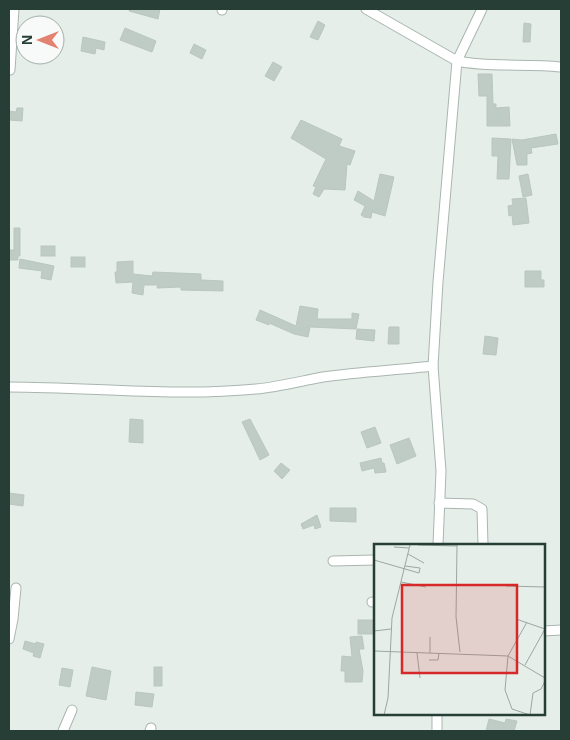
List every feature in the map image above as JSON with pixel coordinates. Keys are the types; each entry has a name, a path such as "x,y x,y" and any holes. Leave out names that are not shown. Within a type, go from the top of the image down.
{"street":[{"path":"10,70 14,9"},
{"path":"366,9 457,61 474,65 561,67"},
{"path":"438,544 441,471 433,366 438,282 457,61 482,9"},
{"path":"9,387 56,387 127,391 237,390 256,389 325,377 433,366"},
{"path":"439,503 473,504 482,509 483,544"},
{"path":"333,561 374,560"},
{"path":"9,639 16,588"},
{"path":"545,631 561,630"},
{"path":"63,731 72,710"},
{"path":"437,715 437,731"}],"building":[{"path":"130,9 160,9 158,19 129,11"},
{"path":"318,21 325,25 318,40 310,37"},
{"path":"524,23 531,24 530,42 523,42"},
{"path":"125,28 156,41 152,52 120,40"},
{"path":"83,37 105,42 104,50 96,48 95,54 81,51"},
{"path":"194,44 206,50 202,59 190,53"},
{"path":"273,62 282,67 274,81 265,76"},
{"path":"478,74 492,74 493,104 496,104 496,108 509,107 510,126 487,126 487,96 479,96"},
{"path":"17,108 23,108 22,121 9,120 9,111 16,112"},
{"path":"301,120 342,139 339,146 355,151 350,165 347,164 345,190 324,189 319,197 313,194 316,187 313,186 326,159 291,138"},
{"path":"556,134 558,144 531,148 532,153 527,154 527,165 517,165 512,139 522,140"},
{"path":"492,138 511,139 509,179 497,179 498,156 492,156"},
{"path":"380,174 394,177 385,216 372,212 371,218 364,217 361,215 365,206 354,200 358,191 374,201"},
{"path":"528,174 532,195 523,197 519,176"},
{"path":"526,198 529,223 513,225 512,215 509,216 508,206 513,205 512,199"},
{"path":"14,228 20,228 20,256 18,256 18,260 9,260 9,250 14,250"},
{"path":"41,246 55,246 55,256 41,256"},
{"path":"71,257 85,257 85,267 71,267"},
{"path":"20,259 54,266 51,280 41,278 42,271 19,268"},
{"path":"133,261 133,274 152,276 153,272 201,274 201,280 223,281 223,291 181,290 181,287 157,288 158,285 144,285 143,295 132,293 133,282 116,283 115,272 117,272 117,262"},
{"path":"525,271 541,271 541,280 544,280 544,287 525,287"},
{"path":"300,306 318,309 317,319 352,319 352,313 359,314 356,329 310,327 308,337 256,320 260,310 296,326"},
{"path":"389,327 399,327 399,344 388,344"},
{"path":"357,329 375,330 374,341 356,339"},
{"path":"485,336 498,338 496,355 483,354"},
{"path":"130,419 143,420 143,443 129,442"},
{"path":"250,419 269,455 260,460 242,422"},
{"path":"375,427 381,443 367,448 361,432"},
{"path":"409,438 416,456 397,464 390,445"},
{"path":"381,458 386,472 375,473 374,468 362,471 360,463"},
{"path":"281,463 290,470 282,479 274,471"},
{"path":"9,493 24,495 23,506 9,504"},
{"path":"330,508 356,508 356,522 330,521"},
{"path":"317,515 321,527 315,529 314,525 303,529 301,524"},
{"path":"358,620 374,620 374,634 358,634"},
{"path":"362,636 364,649 359,649 363,671 362,682 345,682 345,671 341,671 342,656 352,657 350,637"},
{"path":"25,641 44,644 40,658 33,656 34,653 23,649"},
{"path":"92,667 111,671 106,700 86,696"},
{"path":"154,667 162,667 162,686 154,686"},
{"path":"62,668 73,670 70,687 59,685"},
{"path":"136,692 154,694 152,707 135,705"},
{"path":"489,719 505,723 506,719 517,721 514,731 486,731"}]}
